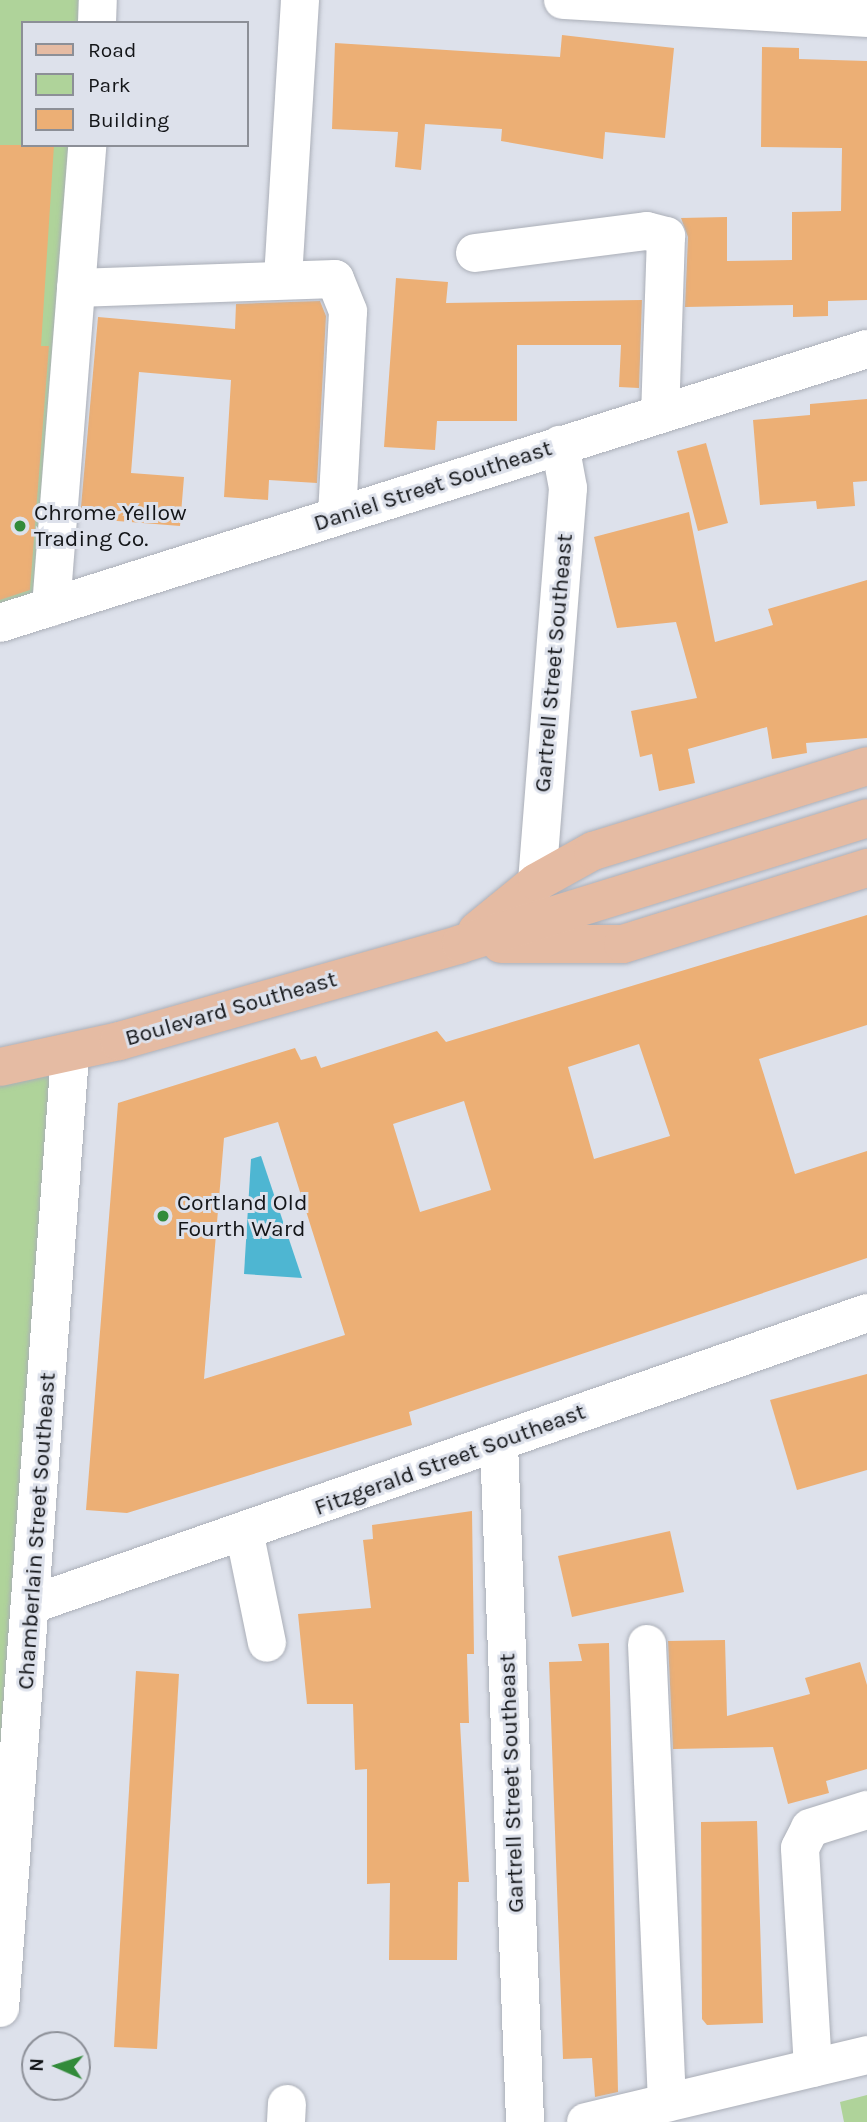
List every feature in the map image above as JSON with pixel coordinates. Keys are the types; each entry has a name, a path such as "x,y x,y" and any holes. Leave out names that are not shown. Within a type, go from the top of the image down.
{"main road":[{"name":"Boulevard Southeast","path":"461,944 537,882 593,851 867,766"},
{"name":"Boulevard Southeast","path":"0,1068 70,1054 461,944 867,818"},
{"path":"461,944 623,944 867,868"}],"street":[{"path":"97,21 99,0"},
{"path":"283,278 300,0"},
{"path":"563,0 867,18"},
{"path":"51,607 87,147"},
{"path":"475,253 647,230 666,236 660,414"},
{"path":"76,288 283,278 335,279 345,292 337,516"},
{"name":"Daniel Street Southeast","path":"0,623 867,349"},
{"name":"Gartrell Street Southeast","path":"537,882 568,488 561,446"},
{"name":"Chamberlain Street Southeast","path":"0,2008 33,1604 70,1054"},
{"name":"Fitzgerald Street Southeast","path":"33,1604 499,1444 867,1313"},
{"name":"Gartrell Street Southeast","path":"499,1444 525,2122"},
{"path":"244,1531 267,1643"},
{"path":"647,1644 667,2103"},
{"path":"813,2068 800,1849 810,1828 867,1810"},
{"path":"586,2122 867,2056"}],"green space":[{"path":"0,0 98,0 97,21 21,21 21,147 87,147 51,607 0,623"},
{"path":"70,1054 0,1992 0,1067"},
{"path":"867,2095 867,2122 844,2122 840,2102"}],"water":[{"path":"261,1156 302,1278 244,1274 251,1159"}],"building":[{"path":"562,35 674,48 665,138 605,132 603,159 501,141 502,129 425,124 421,170 395,167 398,132 332,129 335,43 560,57"},
{"path":"762,47 799,48 799,59 867,61 867,300 828,301 828,316 793,317 793,305 685,307 688,237 681,218 727,217 727,261 792,260 792,212 841,211 842,148 761,147"},
{"path":"0,145 54,147 41,346 49,346 30,590 0,600"},
{"path":"396,278 448,282 446,303 642,300 639,388 619,387 621,345 517,345 517,421 437,421 435,450 384,447"},
{"path":"320,301 326,316 317,483 269,480 268,500 224,497 231,380 139,372 131,473 184,477 180,526 80,518 98,317 235,329 236,304"},
{"path":"867,399 867,481 853,482 855,506 817,509 816,501 760,505 753,420 810,415 810,404"},
{"path":"706,443 728,523 698,531 677,451"},
{"path":"689,512 715,642 773,625 768,609 867,580 867,738 806,743 807,753 772,759 767,727 688,749 695,783 659,791 652,754 640,757 631,711 697,698 676,622 617,628 594,537"},
{"name":"Cortland Old Fourth Ward","path":"867,915 867,1025 759,1059 795,1174 867,1151 867,1258 409,1412 412,1425 127,1513 86,1510 118,1103 295,1048 301,1060 316,1056 321,1068 437,1031 446,1042","holes":["639,1044 670,1136 594,1159 568,1067","464,1101 491,1190 420,1212 393,1124","278,1122 345,1335 204,1379 224,1138"]},
{"path":"867,1374 867,1470 797,1490 770,1400"},
{"path":"472,1511 474,1654 467,1654 469,1723 460,1723 469,1882 458,1882 457,1960 389,1960 390,1883 367,1884 367,1769 355,1770 353,1704 307,1704 298,1614 371,1608 363,1540 373,1539 372,1525"},
{"path":"670,1531 684,1592 572,1617 558,1556"},
{"path":"725,1640 727,1716 810,1694 805,1678 860,1662 867,1685 867,1769 826,1781 829,1793 788,1804 773,1747 673,1749 668,1641"},
{"path":"609,1643 618,2092 595,2097 592,2058 563,2059 549,1662 582,1661 578,1644"},
{"path":"136,1671 179,1674 157,2049 114,2047"},
{"path":"757,1821 763,2023 707,2025 702,2019 701,1822"}],"place":[{"name":"Chrome Yellow Trading Co.","path":"20,526"},
{"name":"Cortland Old Fourth Ward","path":"163,1216"}]}
